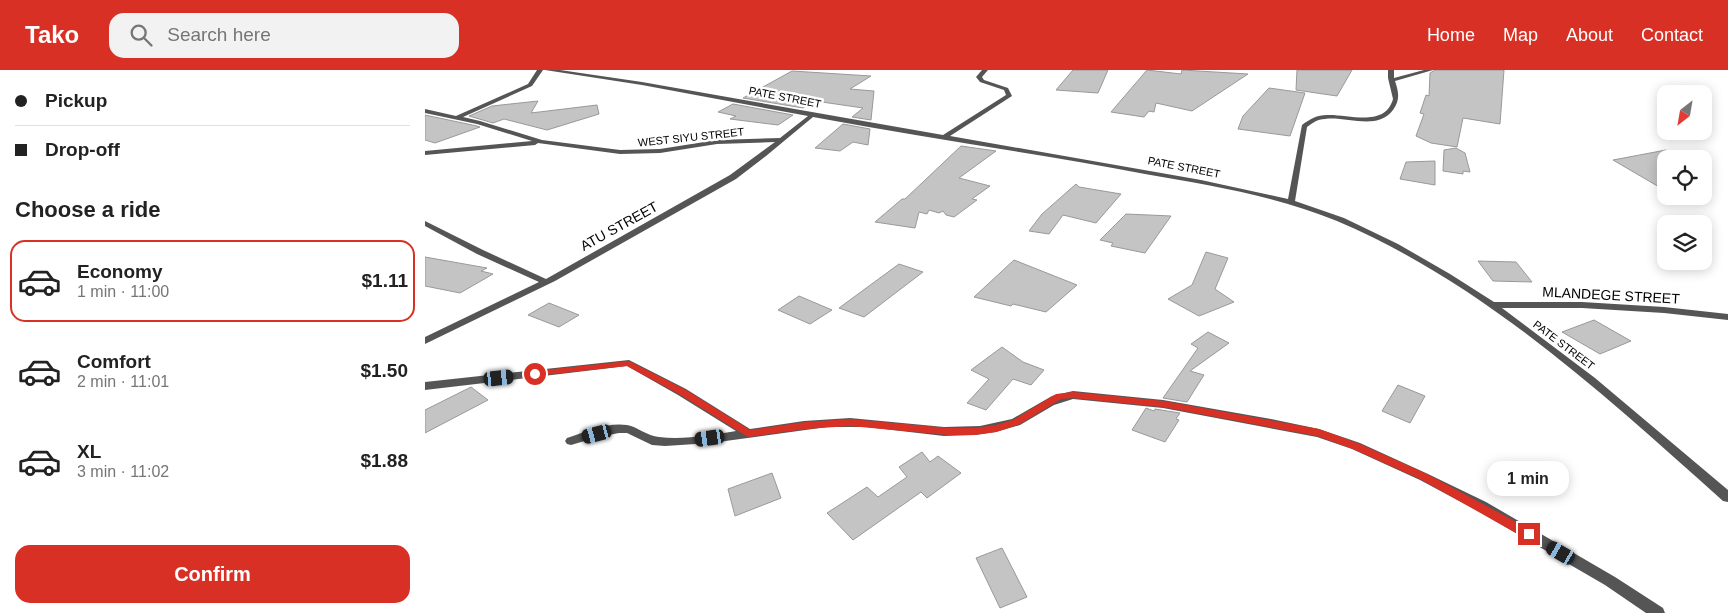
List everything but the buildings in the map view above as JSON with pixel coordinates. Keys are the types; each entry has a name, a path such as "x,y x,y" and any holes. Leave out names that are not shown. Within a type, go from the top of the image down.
{"street":[{"path":"458,117 530,85 540,70"},
{"name":"PATE STREET","path":"548,70 623,80 1197,181 1291,202 1341,220 1405,252 1493,305 1592,380 1728,497"},
{"path":"945,137 1009,96 1006,89 979,77 985,70"},
{"path":"1291,202 1304,126 1315,118 1369,119 1384,116 1396,101 1395,88 1390,74 1391,70"},
{"path":"1392,80 1430,70"},
{"name":"WEST SIYU STREET","path":"425,110 495,126 541,142 593,150 647,153 717,142 783,140"},
{"name":"ATU STREET","path":"425,341 546,282 733,177 783,140 813,114"},
{"path":"425,153 541,142"},
{"path":"425,223 480,252 546,282"},
{"name":"MLANDEGE STREET","path":"1493,305 1582,305 1664,310 1728,317"},
{"path":"425,386 629,363 683,392 748,433"},
{"path":"571,441 613,430 627,429 651,442 665,442 691,441 806,425 850,422 948,432 975,432 1016,422 1059,396 1073,395 1163,404 1319,433 1357,446 1481,506 1610,581 1658,613"}],"route":[{"path":"535,374 588,366 629,363 683,392 748,433 806,425 850,422 948,432 975,432 1016,422 1059,396 1073,395 1163,404 1319,433 1357,446 1481,506 1529,534"}]}
